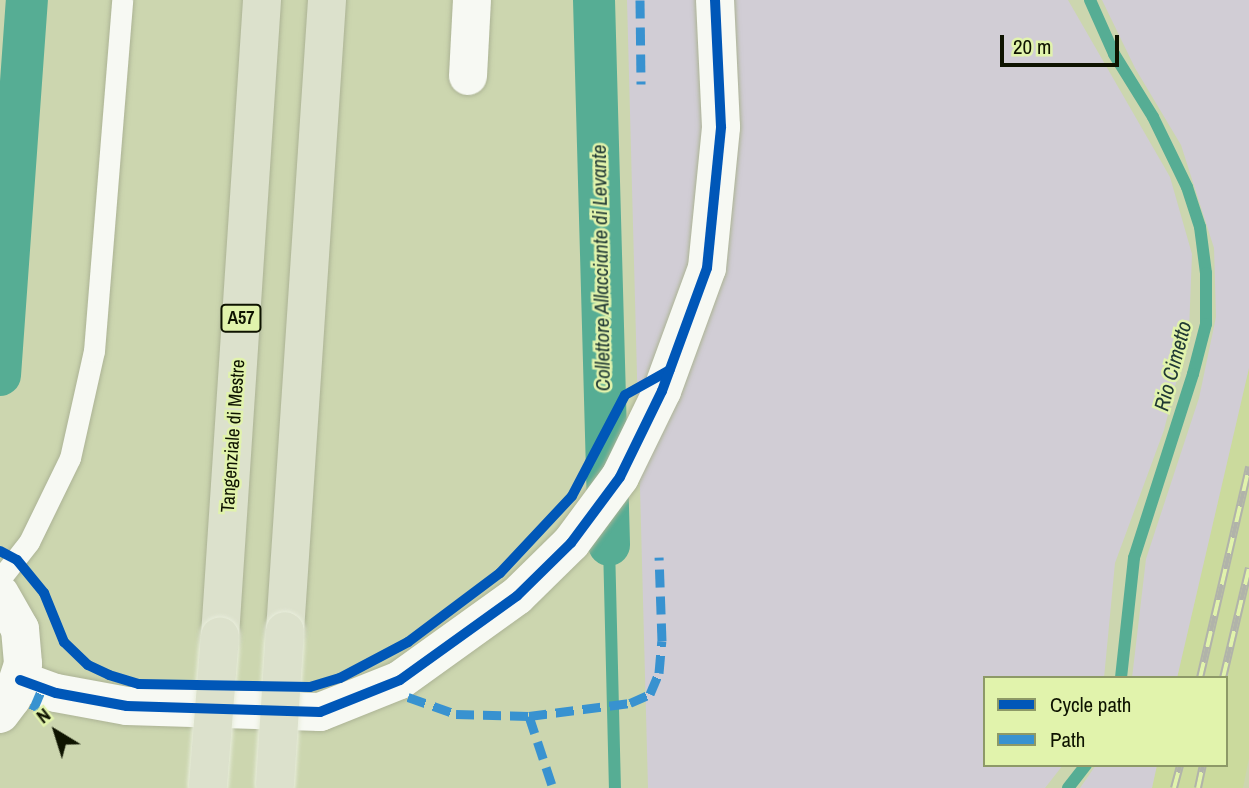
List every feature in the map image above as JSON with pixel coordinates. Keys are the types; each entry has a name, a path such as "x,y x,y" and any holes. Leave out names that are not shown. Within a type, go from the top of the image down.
{"highway":[{"name":"Tangenziale di Mestre","path":"208,787 262,0"},
{"path":"275,786 327,0"}],"street":[{"path":"468,76 472,0"},
{"path":"20,680 56,693 127,706 320,712 400,680 517,596 570,543 620,478 662,391 707,268 720,127 715,0"},
{"path":"0,594 20,629 23,664 20,680 0,714"}],"lane":[{"path":"0,579 29,541 70,458 94,351 122,0"}],"shaded area":[{"path":"627,0 1068,0 1170,177 1192,254 1189,331 1164,430 1115,563 1104,676 983,676 983,767 1061,767 1045,788 648,788"},
{"path":"1102,0 1249,0 1249,368 1177,676 1132,676 1146,559 1199,398 1216,317 1214,248 1181,145 1135,68"},
{"path":"1249,368 1249,758 1243,788 1152,788 1157,767 1228,767 1228,676 1177,676"},
{"path":"1095,767 1157,767 1152,788 1080,788"}],"waterway":[{"path":"0,375 27,0"},
{"name":"Collettore Allacciante di Levante","path":"594,0 609,545"},
{"name":"Rio Cimetto","path":"1090,0 1114,54 1153,117 1187,187 1200,227 1206,273 1206,324 1193,374 1134,558 1121,676"},
{"name":"Collettore Allacciante di Levante","path":"609,545 615,788"},
{"name":"Rio Cimetto","path":"1068,788 1084,767"}],"railway":[{"path":"1200,676 1249,467"},
{"path":"1223,676 1249,568"},
{"path":"1174,788 1179,767"},
{"path":"1198,788 1203,767"}],"marked path":[{"path":"640,0 641,84"},
{"path":"408,697 456,714 529,716 630,703 650,694 659,673 662,641 659,557"},
{"path":"33,710 43,687"},
{"path":"529,716 553,788"}],"cycle path":[{"path":"20,680 56,693 127,706 320,712 400,680 517,596 571,543 620,477 662,391 707,268 721,127 715,0"},
{"path":"0,551 17,560 44,593 64,642 88,665 109,675 139,684 310,687 340,678 408,642 500,573 572,496 625,395 670,370"}]}
